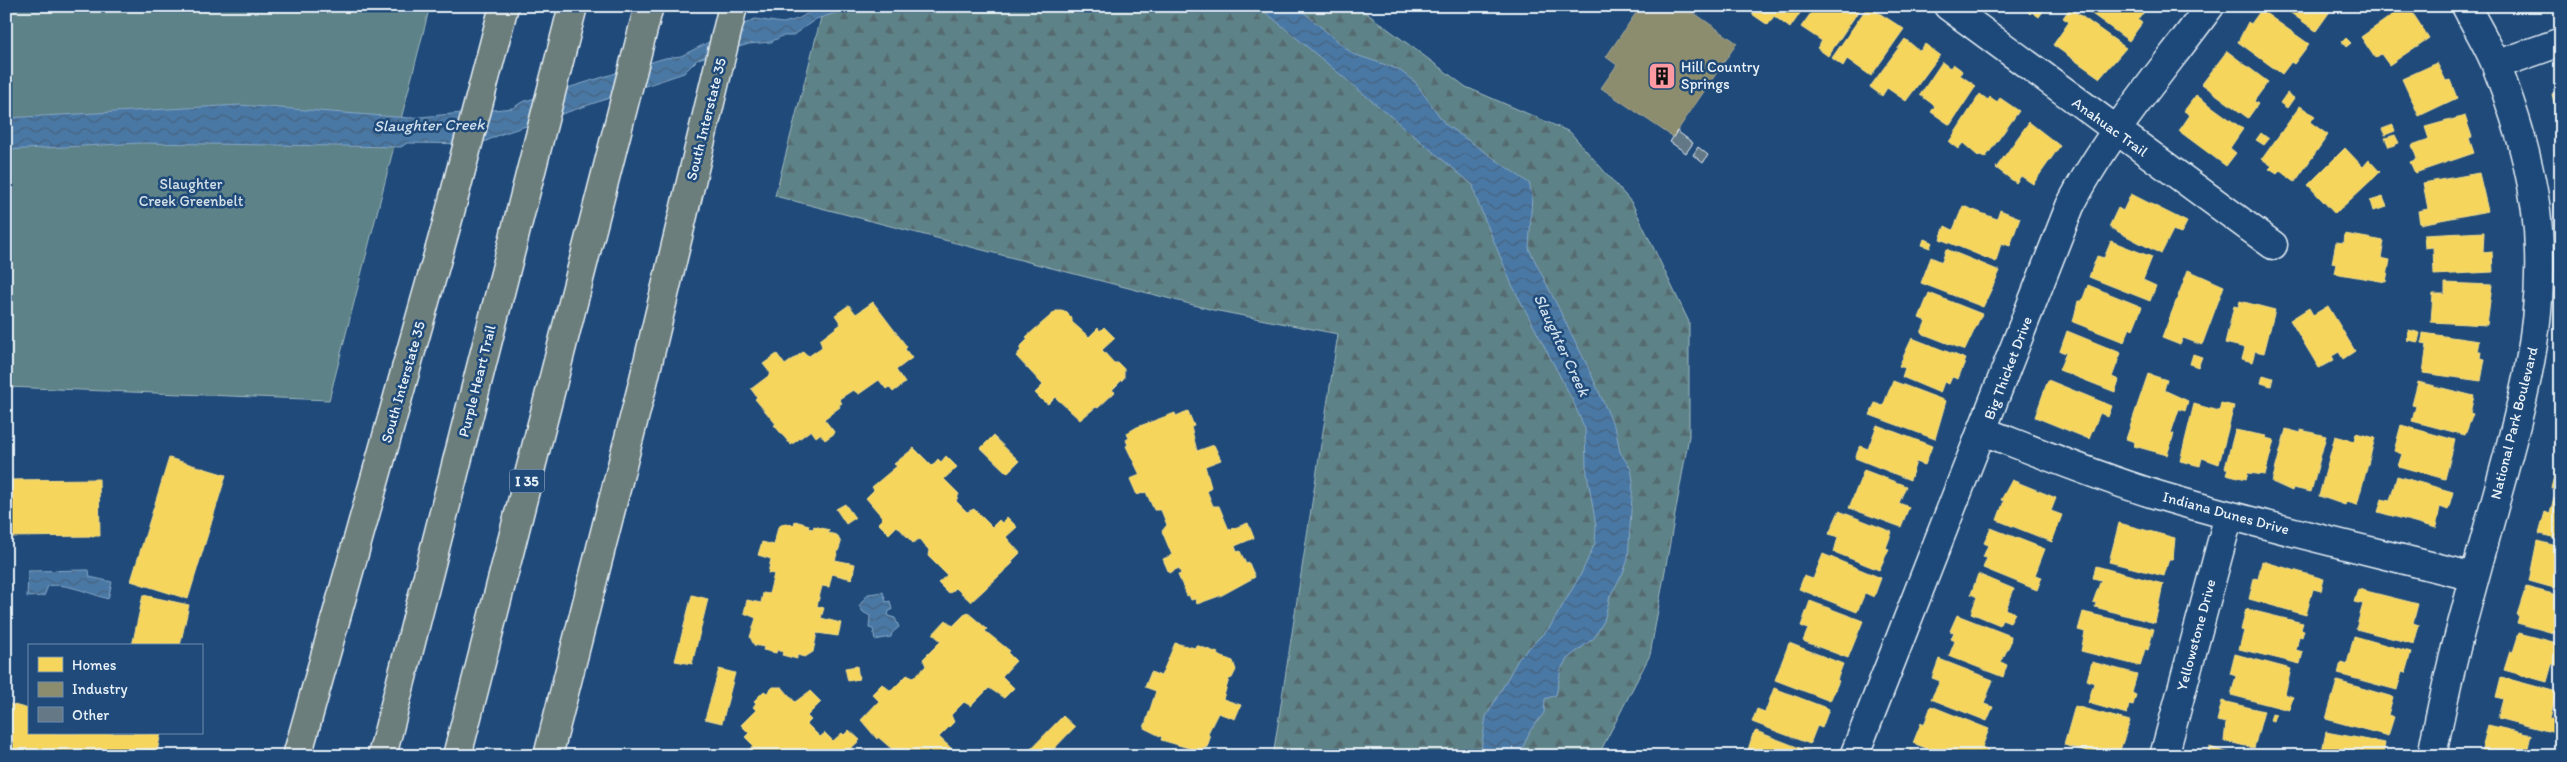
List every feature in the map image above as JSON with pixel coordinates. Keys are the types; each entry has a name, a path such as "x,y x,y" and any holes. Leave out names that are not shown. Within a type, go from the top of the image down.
{"main road":[{"name":"South Interstate 35","path":"297,756 449,216 504,6"},
{"name":"Purple Heart Trail","path":"382,756 573,6"},
{"name":"I 35","path":"457,756 648,6"},
{"name":"South Interstate 35","path":"548,756 642,383 733,6"}],"street":[{"name":"Anahuac Trail","path":"1948,6 2273,246"},
{"name":"Big Thicket Drive","path":"1854,756 2070,206 2083,181 2117,132 2210,6"},
{"name":"National Park Boulevard","path":"2432,756 2474,577 2524,397 2536,332 2539,290 2540,250 2535,204 2525,154 2496,65 2466,6"},
{"path":"2496,65 2561,42"},
{"name":"Indiana Dunes Drive","path":"1983,430 2087,472 2229,515 2474,577"},
{"name":"Yellowstone Drive","path":"2164,756 2229,515"}],"green space":[{"name":"Slaughter Creek Greenbelt","path":"6,6 430,6 329,400 7,387"},
{"path":"824,6 1357,6 1466,87 1570,132 1632,203 1689,322 1689,436 1650,655 1598,756 1273,756 1338,334 1213,310 775,196"}],"water":[{"name":"Slaughter Creek","path":"820,6 843,6 836,13 816,19 792,36 782,36 771,42 749,44 698,59 684,73 499,135 480,144 407,143 401,147 141,143 6,150 6,118 240,105 410,118 513,108 522,102 665,58 681,56 755,19 783,23 798,19"},
{"name":"Slaughter Creek","path":"1258,6 1296,6 1353,54 1398,69 1415,82 1445,124 1529,183 1532,195 1529,249 1588,367 1616,431 1620,452 1631,469 1633,480 1628,559 1623,573 1610,596 1604,621 1594,638 1567,659 1561,669 1556,695 1545,699 1544,713 1530,731 1519,756 1480,756 1486,717 1519,658 1550,627 1581,574 1595,543 1596,526 1586,467 1585,429 1572,399 1512,285 1476,198 1473,185"},
{"path":"89,570 90,577 112,582 108,599 70,587 54,585 48,586 44,596 27,597 28,571"},
{"path":"883,592 886,602 890,601 892,610 889,611 888,616 895,618 899,627 892,633 891,637 875,640 873,629 869,628 870,616 863,612 859,606 868,594"}],"building: Homes":[{"path":"1758,6 1805,6 1790,28 1774,16 1768,25 1752,14"},
{"path":"1816,6 1862,6 1828,56 1817,48 1822,41 1801,27"},
{"path":"1868,6 1904,29 1871,76 1847,59 1843,66 1832,58"},
{"path":"2022,6 2047,6 2039,17 2032,12 2030,14"},
{"path":"2081,6 2148,6 2138,20 2142,23 2129,41"},
{"path":"2281,6 2336,6 2316,31"},
{"path":"2405,6 2408,6 2429,38 2389,65 2381,54 2375,58 2361,37"},
{"path":"2070,8 2126,48 2100,78 2053,45 2069,22 2063,18"},
{"path":"2261,10 2309,44 2294,64 2291,62 2282,74 2238,42 2248,22 2251,24"},
{"path":"2346,38 2351,43 2346,47 2342,42"},
{"path":"1905,39 1920,51 1925,44 1940,55 1906,101 1887,88 1882,96 1870,87"},
{"path":"2227,51 2268,82 2254,101 2258,104 2248,118 2202,84"},
{"path":"1942,62 1950,68 1953,64 1962,71 1960,75 1976,86 1950,125 1931,112 1935,106 1920,95"},
{"path":"2437,63 2446,81 2450,80 2457,98 2419,116 2402,79"},
{"path":"2561,92 2561,130 2552,94"},
{"path":"2287,93 2294,98 2287,108 2280,103"},
{"path":"1980,94 1988,100 1990,97 1997,102 2000,98 2019,111 1985,158 1981,155 1978,156 1963,143 1958,149 1949,142"},
{"path":"2196,95 2243,129 2230,148 2236,153 2226,166 2179,131 2190,115 2184,111"},
{"path":"2300,106 2315,116 2310,122 2328,135 2295,182 2280,171 2277,174 2269,169 2272,166 2262,159"},
{"path":"2465,116 2472,137 2469,138 2474,153 2415,173 2410,162 2417,159 2412,145 2429,139 2425,127"},
{"path":"2029,122 2060,146 2033,184 2021,176 2016,183 1996,168"},
{"path":"2393,125 2395,131 2385,135 2382,129"},
{"path":"2261,133 2269,139 2264,145 2256,140"},
{"path":"2395,135 2399,143 2389,147 2385,138"},
{"path":"2345,148 2363,167 2369,160 2380,172 2335,214 2308,185"},
{"path":"2479,173 2488,211 2420,224 2418,211 2428,209 2423,183"},
{"path":"2131,194 2187,222 2181,234 2173,230 2161,254 2109,227 2118,208 2123,211"},
{"path":"2383,197 2387,207 2373,211 2370,201"},
{"path":"1963,206 1997,219 2000,210 2020,218 2010,246 2001,243 1996,262 1940,239 1945,226 1953,230"},
{"path":"2484,232 2483,252 2492,251 2493,272 2434,275 2433,247 2425,248 2424,235"},
{"path":"2345,234 2384,241 2381,258 2390,260 2386,282 2334,273 2336,264 2332,263 2336,242 2344,243"},
{"path":"1924,239 1932,242 1930,248 1922,245"},
{"path":"2111,241 2152,257 2143,280 2156,286 2150,301 2089,277 2097,256 2104,258"},
{"path":"1946,249 2000,271 1983,307 1921,283 1931,257 1942,262"},
{"path":"2188,270 2224,286 2202,345 2183,338 2180,345 2162,338"},
{"path":"2445,283 2492,285 2487,325 2431,322 2433,294 2445,294"},
{"path":"2088,285 2142,307 2133,329 2130,328 2124,342 2073,322 2078,301 2082,301"},
{"path":"1929,293 1982,314 1965,350 1921,333 1926,321 1919,318"},
{"path":"2240,301 2275,310 2264,353 2255,351 2252,362 2242,359 2245,348 2225,343 2234,306 2238,307"},
{"path":"873,302 907,347 905,349 912,358 896,370 905,383 893,392 889,387 886,389 879,380 859,394 853,390 839,399 842,403 839,405 840,407 824,419 835,433 825,440 820,434 816,437 811,430 791,445 755,399 757,397 751,389 771,374 763,364 777,354 785,365 803,352 809,356 822,347 820,340 841,324 835,315 849,305 856,314"},
{"path":"2328,306 2355,351 2343,359 2339,352 2332,356 2334,360 2319,368 2290,320 2309,308 2313,315"},
{"path":"1056,311 1065,311 1072,318 1072,322 1089,337 1098,328 1100,331 1104,327 1115,338 1102,350 1114,363 1118,363 1124,369 1124,378 1112,390 1115,392 1098,408 1096,407 1080,420 1055,397 1048,404 1035,393 1043,385 1016,356 1021,350 1019,348 1028,339 1026,337"},
{"path":"2409,330 2420,333 2418,342 2407,340"},
{"path":"2067,331 2121,353 2112,377 2119,380 2115,392 2059,370 2066,353 2060,351"},
{"path":"2423,333 2479,341 2477,352 2481,352 2480,358 2485,359 2481,381 2423,373 2427,344 2422,343"},
{"path":"1912,338 1966,359 1958,379 1952,377 1949,384 1944,382 1940,393 1902,377 1905,368 1899,366"},
{"path":"2193,354 2202,357 2198,367 2190,364"},
{"path":"2148,374 2167,380 2164,390 2188,401 2185,411 2179,409 2171,433 2174,434 2167,455 2134,446 2135,442 2126,439"},
{"path":"2263,375 2273,378 2271,386 2261,383"},
{"path":"2048,380 2112,406 2108,417 2100,413 2089,439 2035,417"},
{"path":"1893,381 1946,401 1935,439 1870,415 1875,403 1883,406"},
{"path":"2418,382 2474,396 2470,413 2473,414 2465,435 2412,421 2416,406 2412,405"},
{"path":"2221,403 2234,406 2219,464 2202,458 2200,466 2180,461 2194,404 2219,411"},
{"path":"1188,411 1194,426 1191,427 1197,451 1214,445 1221,460 1205,466 1211,487 1207,491 1213,506 1219,506 1229,530 1248,523 1254,538 1235,546 1237,552 1240,551 1246,564 1249,563 1255,577 1222,595 1197,604 1195,599 1191,600 1189,595 1187,596 1178,575 1181,574 1179,568 1169,573 1163,559 1172,555 1162,531 1167,525 1161,510 1154,510 1146,492 1137,495 1130,479 1140,475 1126,446 1128,445 1126,440 1129,438 1127,433 1137,427 1175,413 1176,416"},
{"path":"1877,425 1932,446 1925,465 1916,462 1910,480 1855,458 1860,446 1868,449"},
{"path":"2401,425 2455,440 2445,479 2398,466 2402,454 2394,451"},
{"path":"2286,429 2301,433 2301,430 2326,436 2311,492 2293,488 2292,491 2272,482"},
{"path":"2235,430 2266,436 2265,438 2274,440 2265,475 2248,473 2246,479 2226,474 2228,468 2225,468"},
{"path":"2356,433 2375,438 2357,505 2347,502 2345,505 2319,496 2335,436 2354,441"},
{"path":"993,436 1019,461 1007,473 981,448"},
{"path":"914,448 932,466 938,459 941,462 946,456 957,467 944,479 959,494 956,501 967,512 974,509 992,527 999,520 1002,523 1007,517 1017,527 1006,537 1020,553 1012,561 1013,563 971,602 956,588 950,593 946,591 938,583 947,575 928,556 929,550 919,539 913,543 897,526 889,534 878,523 883,518 866,498 874,490 872,487 897,466 894,464"},
{"path":"169,458 226,475 188,599 131,581"},
{"path":"2561,464 2561,491 2551,488 2556,469 2559,469"},
{"path":"1864,470 1906,486 1899,503 1909,507 1901,527 1849,508"},
{"path":"2397,476 2453,492 2448,510 2440,507 2436,528 2378,512 2382,499 2390,501"},
{"path":"99,479 100,536 6,537 6,480"},
{"path":"2012,480 2056,498 2051,511 2062,515 2052,542 1997,520 2004,501 2001,500"},
{"path":"2554,497 2561,499 2561,539 2539,534 2545,512 2550,514"},
{"path":"845,504 855,518 846,524 836,509"},
{"path":"1839,511 1892,532 1886,548 1889,549 1879,570 1834,552 1838,537 1829,534"},
{"path":"795,521 809,525 808,528 813,529 814,526 829,530 828,533 837,535 841,543 835,560 855,564 852,579 832,574 829,587 822,586 817,606 824,608 821,618 841,623 838,636 817,633 813,652 805,657 797,655 797,659 782,655 783,652 777,650 776,653 763,650 764,647 754,645 750,637 756,618 744,613 747,600 761,603 763,593 769,594 774,574 768,573 771,559 758,555 762,542 774,545 778,527 785,523 794,525"},
{"path":"2119,523 2175,538 2173,559 2169,559 2164,576 2109,562"},
{"path":"1991,528 2045,549 2035,575 2042,577 2037,590 1983,568 1987,558 1983,557 1988,545 1984,543"},
{"path":"2537,541 2561,547 2561,590 2529,581"},
{"path":"1823,554 1881,578 1874,597 1865,593 1857,612 1799,589 1804,576 1813,579"},
{"path":"2262,561 2324,579 2321,591 2313,589 2306,615 2249,599 2254,578 2258,579"},
{"path":"2096,566 2163,584 2155,623 2095,607 2096,603 2093,602 2101,580 2093,578"},
{"path":"1978,574 2014,589 2006,609 2015,613 2010,622 2002,619 2000,625 1971,613 1977,597 1971,594"},
{"path":"2526,587 2561,596 2561,635 2517,623 2519,616 2517,615"},
{"path":"2358,589 2418,604 2413,623 2419,625 2414,644 2356,629 2363,604 2354,602"},
{"path":"143,595 189,605 180,644 132,644"},
{"path":"692,595 708,599 692,664 675,661"},
{"path":"1810,601 1863,621 1848,658 1803,641 1808,629 1801,626"},
{"path":"2246,609 2303,623 2301,629 2304,630 2302,637 2299,636 2296,650 2303,652 2300,664 2239,649 2244,631 2241,630"},
{"path":"967,612 987,629 985,631 1010,651 1008,653 1016,661 1002,676 1014,688 1004,698 989,688 971,706 964,702 951,715 954,722 939,737 952,749 946,756 937,754 934,756 929,750 924,756 895,756 891,752 893,750 878,737 877,739 861,720 879,701 872,694 882,684 891,691 907,675 913,678 926,666 923,659 941,641 933,634 946,620 953,626"},
{"path":"2083,612 2154,629 2148,650 2145,649 2140,666 2081,651 2085,632 2078,630"},
{"path":"1957,615 2011,636 2010,644 2001,662 2007,665 2003,677 1949,656 1955,641 1951,639 1954,632 1950,631"},
{"path":"2519,633 2561,644 2559,666 2552,664 2547,682 2504,670 2510,651 2513,652"},
{"path":"2354,636 2411,652 2405,673 2402,672 2397,690 2338,674 2341,662 2347,664"},
{"path":"1175,643 1195,648 1196,645 1218,653 1217,655 1233,661 1236,670 1232,678 1229,679 1223,699 1241,705 1235,719 1218,713 1208,733 1210,738 1207,747 1199,751 1161,740 1162,737 1144,728 1156,691 1145,687 1151,672 1161,676"},
{"path":"1789,643 1843,664 1837,680 1839,681 1830,701 1775,680"},
{"path":"2235,654 2291,669 2285,694 2293,697 2289,710 2231,695 2236,676 2230,674"},
{"path":"1939,659 1993,680 1984,704 1993,707 1987,721 1931,699 1940,681 1932,678"},
{"path":"2092,662 2137,674 2132,693 2136,695 2133,705 2129,704 2127,714 2088,703 2094,683 2087,680"},
{"path":"857,666 859,679 848,681 845,668"},
{"path":"719,669 735,673 722,723 705,719"},
{"path":"2501,677 2557,692 2550,718 2558,721 2555,733 2498,718 2503,699 2496,697"},
{"path":"2337,681 2393,697 2388,715 2394,717 2388,736 2326,719"},
{"path":"773,687 782,687 795,702 810,691 821,702 807,716 811,720 807,724 820,737 825,733 833,741 849,730 860,740 848,751 853,756 745,756 753,745 745,737 749,733 741,725 756,710 753,707 756,703 754,701 764,691 767,693"},
{"path":"1774,688 1829,709 1822,728 1817,726 1810,744 1752,722 1757,709 1765,712"},
{"path":"2222,701 2264,711 2254,748 2224,741 2226,723 2217,721"},
{"path":"6,703 28,709 28,734 161,734 156,756 6,756"},
{"path":"1931,706 1989,729 1982,747 1990,751 1988,756 1946,756 1913,743 1921,723 1924,725"},
{"path":"2075,706 2130,721 2118,756 2105,756 2064,745"},
{"path":"2272,714 2276,715 2274,721 2270,720"},
{"path":"1063,716 1075,727 1047,756 1024,756"},
{"path":"2488,725 2531,735 2527,752 2539,756 2480,756"},
{"path":"1756,731 1810,752 1808,756 1746,756 1753,734"},
{"path":"2326,732 2385,743 2383,756 2312,756 2313,750 2322,751"},
{"path":"2209,747 2240,756 2207,756"},
{"path":"1911,749 1929,756 1908,756"},
{"path":"2055,751 2072,756 2054,756"}],"building: Industry":[{"name":"Hill Country Springs","path":"1648,6 1684,6 1737,43 1673,137 1601,88 1617,65 1606,57 1638,10 1643,13"}],"building: Other":[{"path":"1677,131 1693,143 1686,153 1670,142"},
{"path":"1698,147 1708,155 1703,163 1693,155"}],"place":[{"name":"Hill Country Springs","path":"1662,76"}]}
